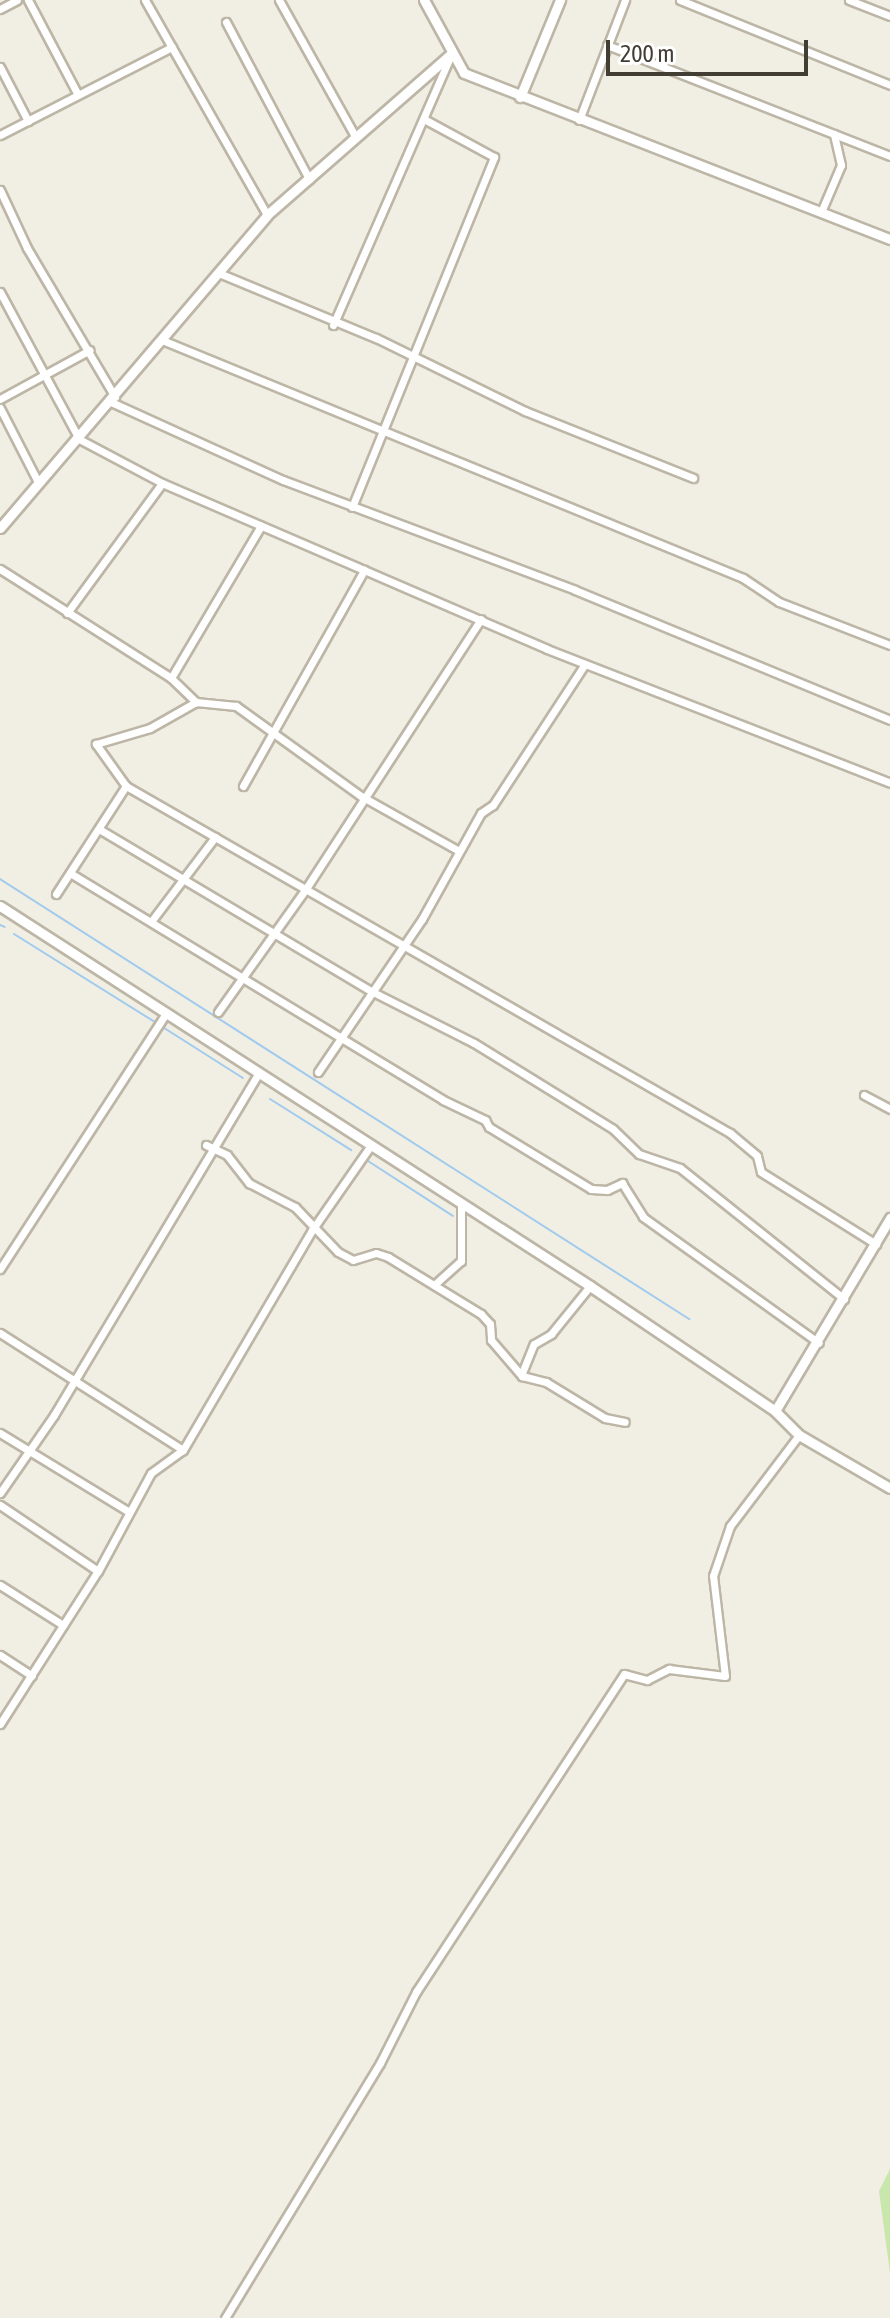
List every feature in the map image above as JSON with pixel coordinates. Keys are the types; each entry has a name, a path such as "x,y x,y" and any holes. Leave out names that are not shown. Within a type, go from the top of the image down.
{"street":[{"path":"0,9 17,0"},
{"path":"28,0 78,95"},
{"path":"145,0 267,215"},
{"path":"279,0 354,134"},
{"path":"424,0 464,73 890,239"},
{"path":"520,97 560,0"},
{"path":"579,120 625,0"},
{"path":"680,0 890,85"},
{"path":"849,0 890,16"},
{"path":"226,22 309,179"},
{"path":"607,45 890,156"},
{"path":"0,135 172,47"},
{"path":"0,526 40,485 113,400 267,215 354,134 452,53"},
{"path":"333,325 452,53"},
{"path":"0,67 28,121"},
{"path":"352,507 494,157 424,119"},
{"path":"821,212 841,165 834,134"},
{"path":"0,190 27,248 90,350 113,400 352,507 575,590 890,720"},
{"path":"219,273 333,325 376,338 412,360 693,478"},
{"path":"0,292 79,439 162,483 585,664 890,783"},
{"path":"162,340 361,418 382,432 743,578 779,602 890,645"},
{"path":"0,399 90,350"},
{"path":"0,408 40,485"},
{"path":"67,613 162,483"},
{"path":"171,678 261,526"},
{"path":"0,569 171,678 196,702"},
{"path":"243,786 364,570"},
{"path":"218,1012 305,890 361,796 481,619"},
{"path":"318,1072 401,947 459,851 585,664"},
{"path":"459,851 361,796 273,737 236,706 196,702 150,728 96,744 126,786 401,947 730,1133 757,1156 761,1172 876,1244"},
{"path":"56,894 126,786"},
{"path":"99,829 185,876 371,991 487,1051 613,1129 639,1154 680,1168 844,1299"},
{"path":"153,919 215,837"},
{"path":"70,873 153,919 340,1038 485,1120 489,1127 591,1189 607,1190 622,1183 643,1217 819,1343"},
{"path":"0,906 461,1206 590,1286 775,1411 799,1435 890,1488"},
{"path":"0,1269 166,1013"},
{"path":"0,1493 31,1451 74,1382 259,1073"},
{"path":"864,1095 890,1109"},
{"path":"206,1145 243,1169 249,1183 295,1207 312,1230 353,1260 376,1253 481,1314 490,1324 491,1340 522,1376 546,1382 605,1418 625,1422"},
{"path":"0,1724 98,1571 151,1473 183,1450 312,1230 371,1145"},
{"path":"434,1285 461,1261 461,1206"},
{"path":"775,1411 819,1343 890,1218"},
{"path":"522,1376 522,1364 534,1344 551,1334 590,1286"},
{"path":"0,1333 183,1450"},
{"path":"0,1433 128,1511"},
{"path":"225,2318 380,2063 416,1992 624,1674 647,1680 669,1669 725,1676 713,1576 730,1526 799,1435"},
{"path":"0,1505 98,1571"},
{"path":"0,1585 63,1625"},
{"path":"0,1655 32,1676"}],"green space":[{"path":"890,2169 890,2273 879,2191"}],"waterway":[{"path":"0,879 689,1319"},
{"path":"0,925 5,927"},
{"path":"14,934 155,1022"},
{"path":"161,1026 243,1078"},
{"path":"270,1099 351,1150"},
{"path":"368,1161 453,1216"}]}
